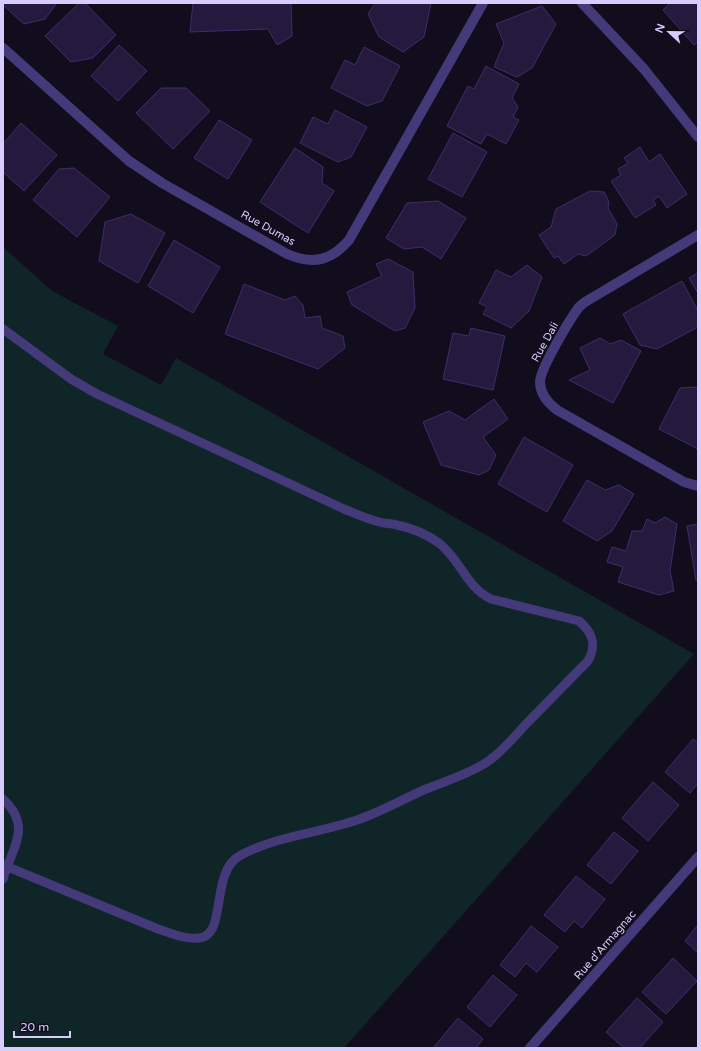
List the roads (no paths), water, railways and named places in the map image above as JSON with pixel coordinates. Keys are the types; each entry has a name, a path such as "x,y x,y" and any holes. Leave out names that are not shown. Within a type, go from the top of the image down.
{"street":[{"name":"Rue Dumas","path":"3,48 110,145 145,172 287,254 304,259 322,259 336,253 349,240 483,3"},
{"path":"582,3 644,69 698,137"},
{"name":"Rue Dali","path":"698,236 585,302 577,311 567,327 545,366 540,382 544,398 557,410 684,482 698,486"},
{"name":"Rue d'Armagnac","path":"530,1048 698,857"}],"lane":[{"path":"3,329 71,379 97,394 344,509 381,523 413,529 428,536 444,548 472,586 483,595 491,599 579,621 589,629 594,641 593,653 588,661 508,744 487,762 466,773 357,820 279,840 234,858 226,870 222,880 219,892 218,916 207,935 201,938 177,935 158,929 5,866"},
{"path":"3,799 16,815 20,825 19,834 5,866 3,880"}]}
